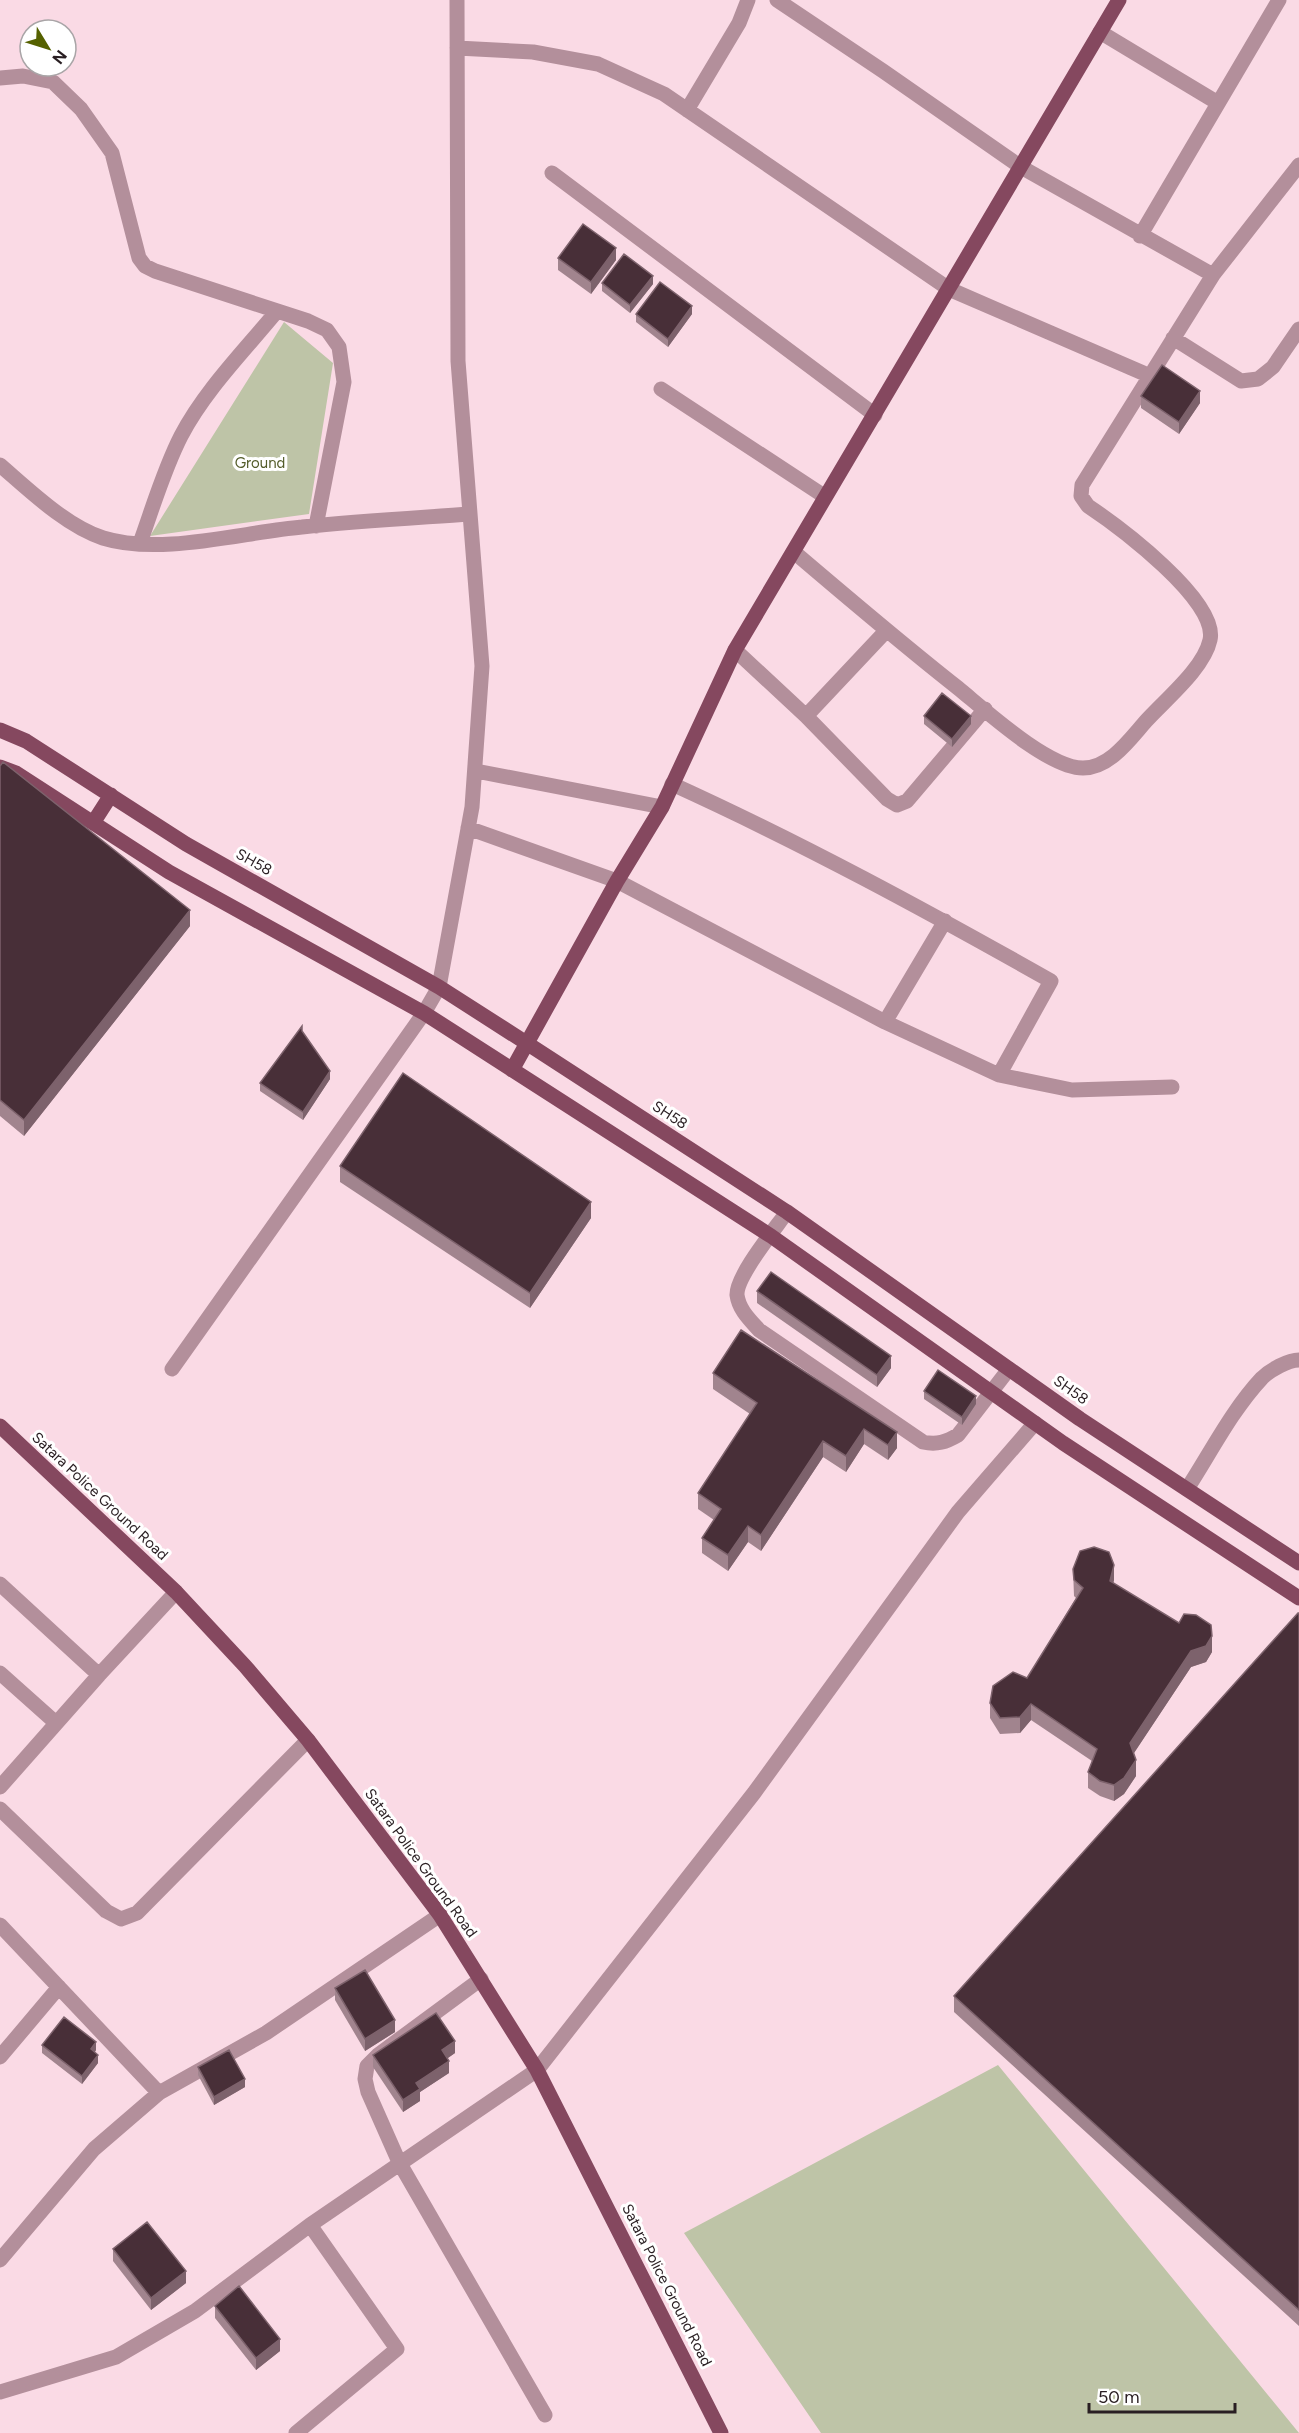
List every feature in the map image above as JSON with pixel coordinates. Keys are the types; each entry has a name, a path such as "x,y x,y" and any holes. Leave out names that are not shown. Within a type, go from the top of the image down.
{"main road":[{"path":"512,1070 617,881 662,807 735,651 794,552 824,496 875,414 1119,0"},
{"name":"SH58","path":"0,730 27,741 186,844 439,987 528,1044 787,1212 1080,1419 1299,1563"},
{"path":"0,767 16,773 169,872 424,1013 771,1236 1035,1423 1299,1598"},
{"path":"93,823 111,795"},
{"name":"Satara Police Ground Road","path":"0,1426 176,1592 245,1666 308,1740 440,1915 537,2070 721,2433"}],"street":[{"path":"172,1369 424,1013 439,987 476,771 482,666 458,361 457,0"},
{"path":"687,110 739,23 748,0"},
{"path":"777,0 884,71 1021,167 1213,275"},
{"path":"1140,236 1279,0"},
{"path":"1100,32 1218,103"},
{"path":"457,48 533,52 598,64 664,94 949,289 1150,376"},
{"path":"0,78 22,76 53,82 81,109 112,153 139,258 145,266 308,321 327,330 339,347 344,382 316,526"},
{"path":"794,552 886,631 1032,746 1063,764 1083,768 1103,763 1120,750 1203,658 1211,637 1206,616 1185,588 1161,563 1088,506 1081,495 1082,485 1213,275 1299,165"},
{"path":"552,173 875,414"},
{"path":"140,543 182,434 208,396 277,311"},
{"path":"1173,338 1241,381 1258,379 1273,367 1299,329"},
{"path":"661,389 824,496"},
{"path":"0,465 51,508 78,525 103,538 140,543 184,542 316,526 470,514"},
{"path":"806,716 886,631"},
{"path":"735,651 806,716 887,799 897,805 908,801 985,709"},
{"path":"476,771 662,807"},
{"path":"672,784 748,818 945,921 1051,981 999,1075"},
{"path":"468,828 617,881 885,1022 999,1075 1072,1090 1172,1087"},
{"path":"885,1022 945,921"},
{"path":"787,1212 744,1271 737,1294 744,1313 759,1330 923,1442 934,1444 947,1442 958,1435 1009,1369"},
{"path":"1186,1489 1238,1410 1264,1376 1292,1360 1299,1360"},
{"path":"0,2392 116,2357 195,2311 399,2162 537,2070 754,1793 958,1512 1035,1423"},
{"path":"0,1584 99,1675"},
{"path":"3,1779 176,1592"},
{"path":"0,1672 56,1723"},
{"path":"0,1809 106,1911 122,1919 137,1913 308,1740"},
{"path":"0,2260 94,2149 159,2093 266,2033 440,1915"},
{"path":"0,1925 159,2093"},
{"path":"480,1979 378,2055 367,2066 365,2079 368,2092 399,2162 545,2415"},
{"path":"0,2057 59,1987"},
{"path":"296,2433 397,2349 310,2225"}],"green space":[{"name":"Ground","path":"284,322 333,363 309,514 150,536"},
{"path":"998,2065 1299,2433 821,2433 684,2233"}],"building":[{"path":"583,224 616,248 591,282 558,258"},
{"path":"624,254 653,276 630,305 602,283"},
{"path":"660,282 692,306 668,339 636,314"},
{"path":"1162,365 1200,391 1179,422 1141,396"},
{"path":"942,693 971,716 952,739 924,716"},
{"path":"3,762 190,910 24,1120 0,1100 0,766"},
{"path":"302,1026 302,1031 330,1071 303,1112 260,1083"},
{"path":"403,1073 591,1202 530,1293 340,1166"},
{"path":"771,1272 891,1356 877,1375 757,1291"},
{"path":"741,1330 897,1432 888,1445 864,1429 846,1456 823,1441 761,1535 748,1526 728,1555 702,1538 721,1509 698,1493 757,1403 713,1373"},
{"path":"938,1370 976,1396 962,1417 924,1391"},
{"path":"1094,1547 1109,1552 1114,1565 1110,1581 1179,1623 1184,1614 1196,1615 1211,1625 1212,1636 1206,1646 1191,1651 1130,1743 1136,1760 1124,1778 1114,1785 1100,1781 1088,1772 1097,1749 1031,1704 1020,1717 1000,1718 990,1703 993,1686 1013,1672 1027,1678 1083,1588 1074,1580 1073,1569 1080,1551"},
{"path":"1299,1613 1299,2310 954,1996"},
{"path":"365,1970 395,2020 365,2039 335,1988"},
{"path":"436,2013 455,2041 442,2050 449,2061 416,2083 420,2089 403,2100 373,2055"},
{"path":"64,2017 96,2042 91,2049 98,2055 82,2076 42,2045"},
{"path":"229,2050 245,2079 214,2097 198,2067"},
{"path":"147,2222 186,2271 151,2298 113,2249"},
{"path":"239,2286 280,2339 256,2358 215,2306"}]}
